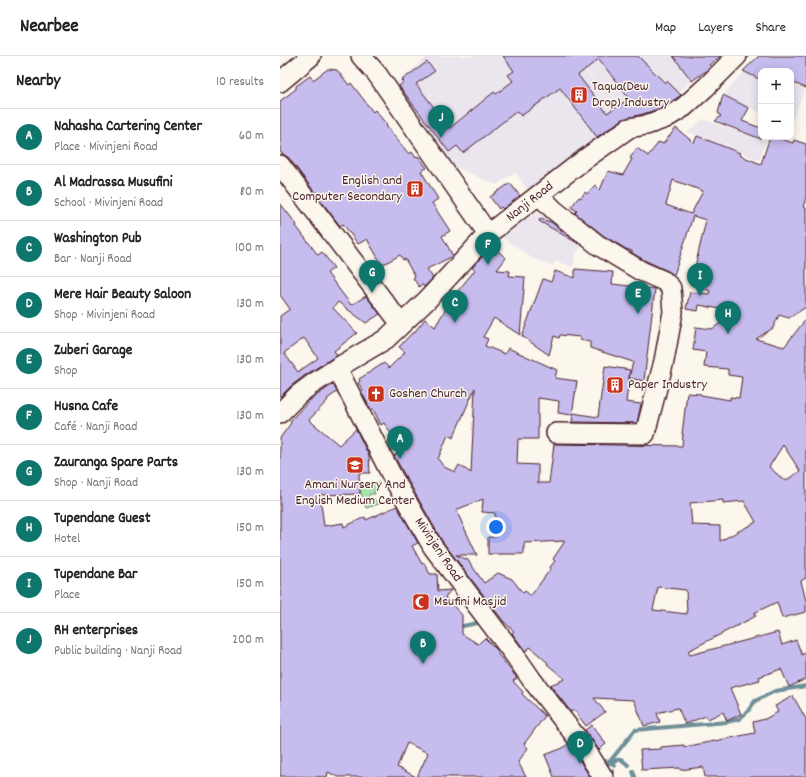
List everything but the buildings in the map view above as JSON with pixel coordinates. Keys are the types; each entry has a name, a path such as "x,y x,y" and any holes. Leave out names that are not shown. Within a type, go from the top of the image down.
{"street":[{"path":"280,82 311,56"},
{"path":"362,56 377,74 488,234"},
{"name":"Nanji Road","path":"337,368 386,339 427,300 488,234 585,159 629,128 646,125 666,118 684,107 737,56"},
{"path":"280,165 401,324"},
{"path":"539,195 554,210 598,245 641,271 664,281 671,288 673,312 664,361 645,434 556,433"},
{"path":"280,412 299,394 337,368"},
{"name":"Mivinjeni Road","path":"337,368 392,476 433,547 488,622 584,747 603,777"}],"shaded area":[{"path":"428,56 575,56 625,124 531,195 515,172 496,185 447,163 395,84"},
{"path":"576,56 720,56 672,99 625,123"},
{"path":"752,64 758,69 758,112 724,96 727,90"},
{"path":"794,84 805,90 794,117"},
{"path":"703,119 758,138 758,140 766,141 759,160 688,132"},
{"path":"536,213 554,219 586,239 575,255 573,267 555,261 553,266 532,258 502,237 510,229"}],"green space":[{"path":"380,482 377,490 374,490 375,494 370,494 368,497 369,501 374,499 379,504 366,508 359,487"}],"waterway":[{"path":"458,627 482,622"},
{"path":"607,765 635,730 727,722 739,719 748,711 755,701 775,691 806,686"},
{"path":"610,762 621,759 628,765"},
{"path":"600,760 615,765"},
{"path":"613,770 613,777"},
{"path":"633,771 635,777"}],"place":[{"name":"Taqua(Dew Drop) Industry","path":"579,95"},
{"name":"RH enterprises","path":"441,138"},
{"name":"English and Computer Secondary","path":"415,189"},
{"name":"Husna Cafe","path":"488,265"},
{"name":"Zauranga Spare Parts","path":"372,293"},
{"name":"Tupendane Bar","path":"700,296"},
{"name":"Zuberi Garage","path":"638,314"},
{"name":"Washington Pub","path":"455,323"},
{"name":"Tupendane Guest","path":"728,334"},
{"name":"Paper Industry","path":"615,385"},
{"name":"Goshen Church","path":"376,394"},
{"name":"Nahasha Cartering Center","path":"400,459"},
{"name":"Amani Nursery And English Medium Center","path":"355,465"},
{"name":"Msufini Masjid","path":"421,602"},
{"name":"Al Madrassa Musufini","path":"423,664"},
{"name":"Mere Hair Beauty Saloon","path":"580,764"}]}
